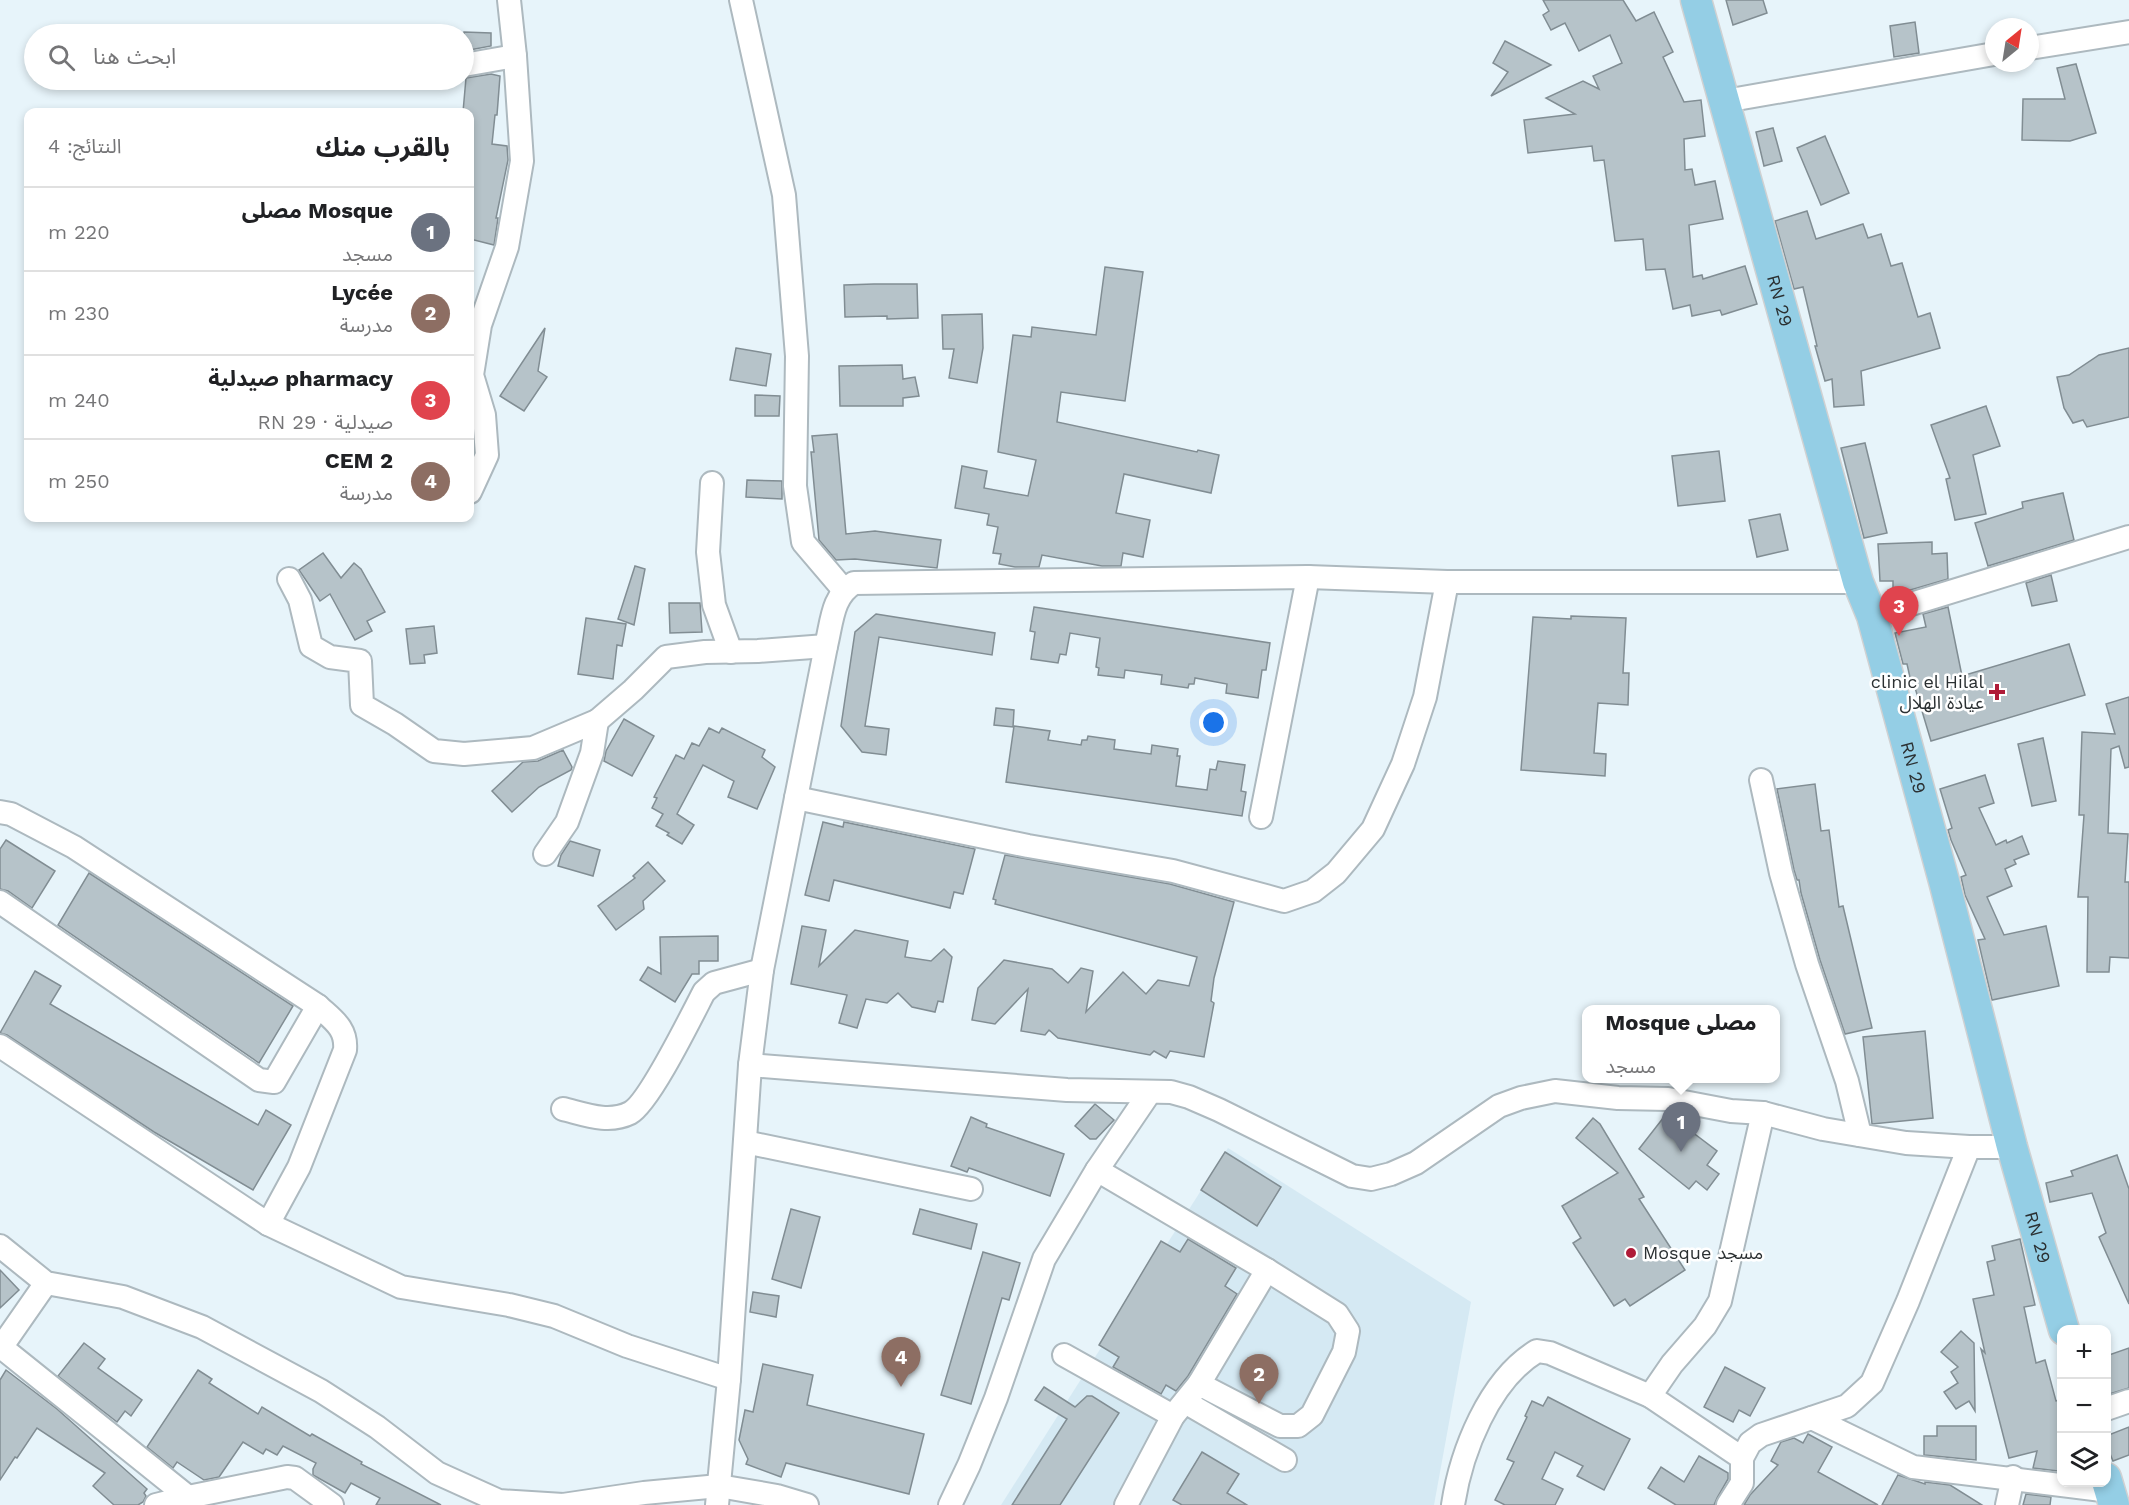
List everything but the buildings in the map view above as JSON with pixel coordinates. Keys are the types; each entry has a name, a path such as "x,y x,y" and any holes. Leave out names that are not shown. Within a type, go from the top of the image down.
{"main road":[{"name":"RN 29","path":"1696,0 1858,582 1872,616 1944,881 2012,1147 2063,1325"}],"street":[{"path":"474,362 480,325 507,247 522,161 509,0"},
{"path":"741,0 784,195 797,356 795,486 803,542 843,590"},
{"path":"2039,47 2129,32"},
{"path":"474,63 515,56"},
{"path":"1725,101 1985,56"},
{"path":"474,382 484,415 487,455 474,483"},
{"path":"712,483 708,552 714,605 731,652"},
{"path":"1872,616 2129,537"},
{"path":"1261,817 1308,577"},
{"path":"718,1496 729,1379 750,1065 762,970 826,645 837,599 843,590 854,583 1308,577 1447,582 1858,582"},
{"path":"289,579 300,600 311,646 330,657 360,661 362,705 434,751 464,754 533,748 597,721 666,657 705,652 758,651 826,645"},
{"path":"796,798 1028,846 1173,871 1284,901 1313,891 1336,873 1373,829 1403,764 1425,698 1447,582"},
{"path":"545,854 567,822 592,753 597,721"},
{"path":"1761,780 1781,873 1807,964 1847,1082 1860,1135"},
{"path":"0,813 11,814 74,847 318,1006 337,1024 346,1037 345,1050 298,1167 268,1224"},
{"path":"0,902 259,1080 274,1082 282,1072 318,1006"},
{"path":"563,1109 604,1119 631,1112 650,1091 704,992 714,983 762,970"},
{"path":"0,1046 268,1224 401,1287 509,1305 554,1316 627,1346 729,1379"},
{"path":"750,1065 1067,1090 1171,1092 1189,1096 1352,1176 1371,1179 1392,1174 1416,1162 1499,1106 1521,1098 1555,1091 1618,1098 1668,1099 1731,1111 1763,1113 1823,1129 1906,1143 2012,1147"},
{"path":"950,1505 996,1398 1044,1259 1097,1170 1150,1092"},
{"path":"1650,1396 1672,1364 1705,1326 1720,1301 1763,1113"},
{"path":"745,1142 971,1189"},
{"path":"1728,1505 1742,1483 1742,1458 1750,1443 1761,1435 1847,1406 1872,1383 1908,1301 1969,1147"},
{"path":"1097,1170 1337,1314 1348,1331 1344,1352 1312,1415 1298,1426 1280,1426 1199,1384"},
{"path":"0,1246 46,1283 123,1297 202,1328 321,1391 377,1427 437,1473 499,1501 563,1505 644,1493 777,1496 807,1505"},
{"path":"1126,1505 1179,1409 1199,1384 1267,1270"},
{"path":"46,1283 1,1348 188,1497"},
{"path":"1453,1505 1456,1484 1471,1438 1493,1397 1513,1370 1537,1351 1550,1353 1650,1396 1742,1458"},
{"path":"1064,1355 1285,1460"},
{"path":"2111,1408 2129,1401"},
{"path":"1812,1418 1913,1467 2110,1491"},
{"path":"156,1505 288,1477 295,1478 332,1505"},
{"path":"2007,1505 2013,1478"}],"shaded area":[{"path":"1228,1148 1471,1302 1434,1505 1001,1505"}],"place":[{"name":"pharmacy صيدلية","path":"1899,636"},
{"name":"clinic el Hilal عيادة الهلال","path":"1997,692"},
{"name":"Mosque مصلى","path":"1681,1152"},
{"name":"Mosque مسجد","path":"1631,1253"},
{"name":"CEM 2","path":"901,1387"},
{"name":"Lycée","path":"1259,1404"}]}
